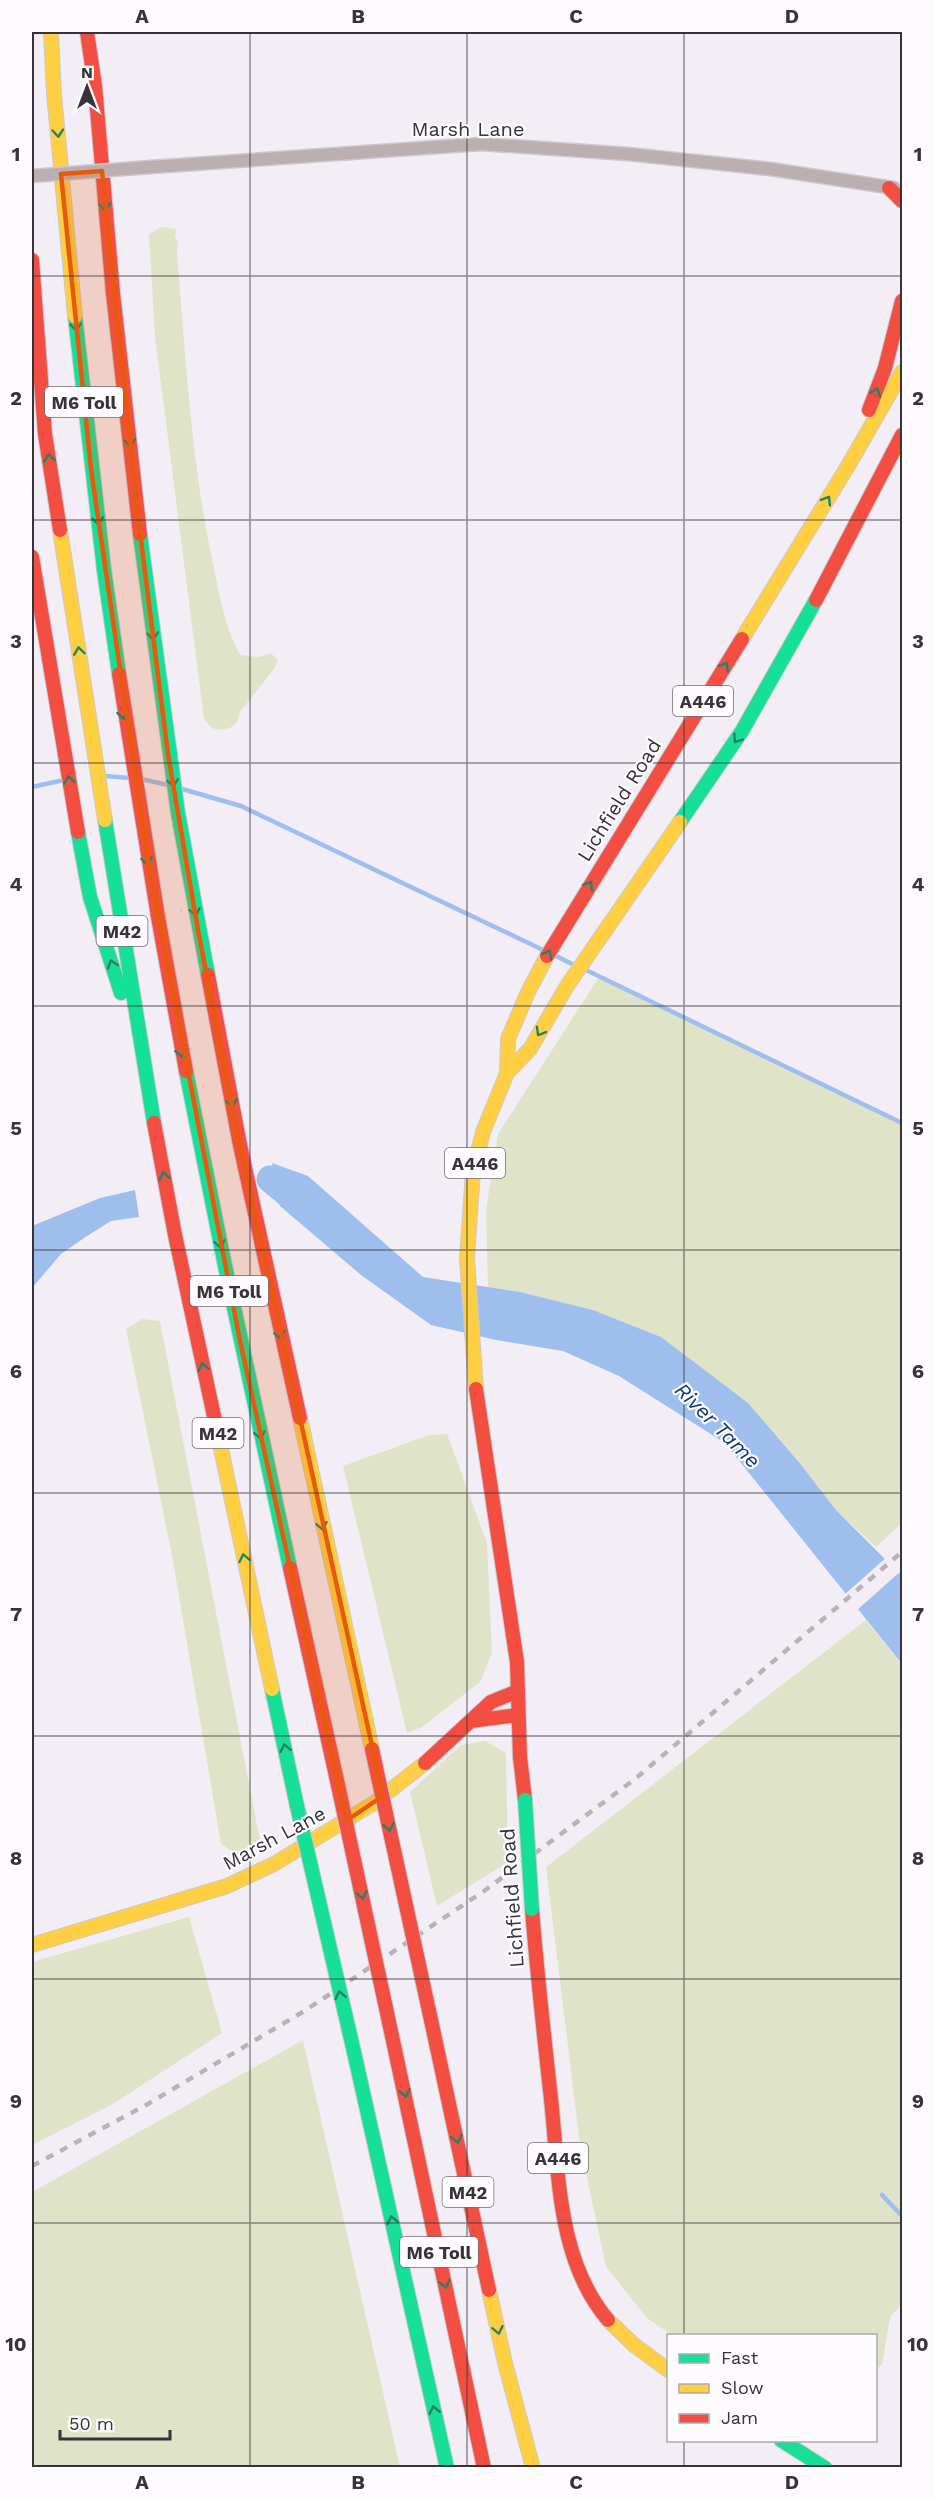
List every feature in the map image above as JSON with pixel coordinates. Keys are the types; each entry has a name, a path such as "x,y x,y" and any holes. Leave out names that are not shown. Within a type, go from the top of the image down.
{"main road":[{"name":"M6 Toll","path":"51,32 66,224 91,469 122,711 181,1052 240,1341 484,2468"},
{"name":"M42","path":"87,32 95,86 114,304 168,754 178,813 240,1145 505,2363 521,2468"},
{"path":"95,86 96,32"},
{"path":"896,188 903,201"},
{"name":"M42","path":"32,260 45,434 142,1060 175,1235 297,1806 447,2468"},
{"path":"848,466 885,368 903,301"},
{"name":"Lichfield Road","path":"667,2369 624,2338 602,2314 587,2290 571,2246 563,2200 536,1973 518,1715 517,1662 501,1542 476,1387 467,1258 473,1172 483,1132 507,1073 508,1039 537,973 848,466 903,372"},
{"name":"Lichfield Road","path":"507,1073 530,1049 567,986 742,731 817,597 903,435"},
{"path":"32,557 90,897 142,1060"},
{"name":"Marsh Lane","path":"32,1945 227,1886 274,1864 374,1803 428,1760 491,1702 518,1691"},
{"path":"471,1720 518,1715"},
{"path":"505,2363 533,2468"},
{"path":"785,2442 825,2468"}],"street":[{"name":"Marsh Lane","path":"32,176 481,144 628,154 770,169 896,188"}],"highlighted area":[{"path":"102,171 139,524 168,754 198,930 240,1145 383,1796 346,1821 240,1341 149,869 91,469 61,174"}],"green space":[{"path":"162,227 176,229 175,237 178,241 177,254 195,451 206,529 218,590 230,634 240,655 259,657 271,653 278,660 274,669 240,712 236,723 230,728 218,730 212,728 204,719 155,337 149,234"},
{"path":"599,977 902,1123 902,1523 876,1547 836,1510 802,1466 661,1337 593,1310 520,1292 488,1288 486,1210 498,1134"},
{"path":"142,1319 160,1321 261,1846 239,1856 221,1844 172,1555 126,1329"},
{"path":"447,1434 487,1543 492,1653 480,1682 422,1727 407,1733 343,1466 429,1435"},
{"path":"866,1620 902,1665 902,2304 890,2317 882,2365 877,2368 877,2334 671,2334 647,2318 606,2267 580,2145 546,1867"},
{"path":"485,1741 506,1753 508,1862 437,1906 410,1792 461,1745"},
{"path":"189,1917 222,2033 113,2104 32,2145 32,1962"},
{"path":"303,2040 400,2467 32,2467 32,2192"}],"water":[{"path":"272,1163 308,1176 423,1277 520,1292 593,1310 661,1337 748,1403 836,1510 902,1576 902,1664 725,1443 619,1376 563,1351 496,1340 431,1325 361,1275 280,1206"},
{"path":"135,1190 139,1217 111,1221 87,1236 61,1254 32,1288 32,1226 100,1198"}],"pier":[{"path":"888,1556 902,1570 856,1611 844,1595"}],"waterway":[{"path":"105,776 130,778"},
{"path":"141,779 168,785"},
{"path":"32,787 64,780"},
{"path":"182,789 241,806 543,950"},
{"path":"554,955 576,966"},
{"path":"586,970 902,1123"},
{"name":"River Tame","path":"270,1179 304,1207"},
{"path":"882,2195 902,2216"}],"railway":[{"path":"32,2166 146,2105 306,2010 484,1891 635,1779 902,1552"}],"traffic: fast":[{"path":"75,316 104,570 119,674"},
{"path":"140,534 178,813 208,975"},
{"path":"680,822 742,731 816,600"},
{"path":"105,820 154,1123"},
{"path":"78,832 90,897 121,993"},
{"path":"186,1071 290,1568"},
{"path":"272,1689 297,1806"},
{"path":"525,1800 532,1909"},
{"path":"297,1806 354,2052"},
{"path":"354,2052 447,2468"},
{"path":"784,2442 825,2468"}],"traffic: slow":[{"path":"51,32 54,94 75,316"},
{"path":"742,639 848,466 902,372"},
{"path":"60,530 105,820"},
{"path":"507,1073 530,1049 567,986 680,822"},
{"path":"476,1389 467,1258 473,1172 483,1132 507,1073 508,1039 528,992 547,956"},
{"path":"300,1418 372,1749"},
{"path":"217,1430 272,1689"},
{"path":"32,1945 227,1886 274,1864 374,1803 425,1763"},
{"path":"489,2290 505,2363 533,2468"},
{"path":"608,2320 634,2345 667,2369"}],"traffic: jam":[{"path":"87,32 95,86 113,293 140,534"},
{"path":"889,188 902,201"},
{"path":"32,260 45,434 60,530"},
{"path":"869,410 885,368 902,301"},
{"path":"816,600 902,435"},
{"path":"32,557 78,832"},
{"path":"547,956 742,639"},
{"path":"119,674 158,917 186,1071"},
{"path":"208,975 240,1145 300,1418"},
{"path":"154,1123 175,1235 217,1430"},
{"path":"476,1389 517,1662 520,1757 525,1800"},
{"path":"290,1568 336,1776"},
{"path":"425,1763 491,1702 518,1691"},
{"path":"471,1721 518,1715"},
{"path":"372,1749 431,2020"},
{"path":"336,1776 392,2036"},
{"path":"532,1909 563,2215 579,2271 591,2296 608,2320"},
{"path":"431,2020 489,2290"},
{"path":"392,2036 484,2468"}]}
